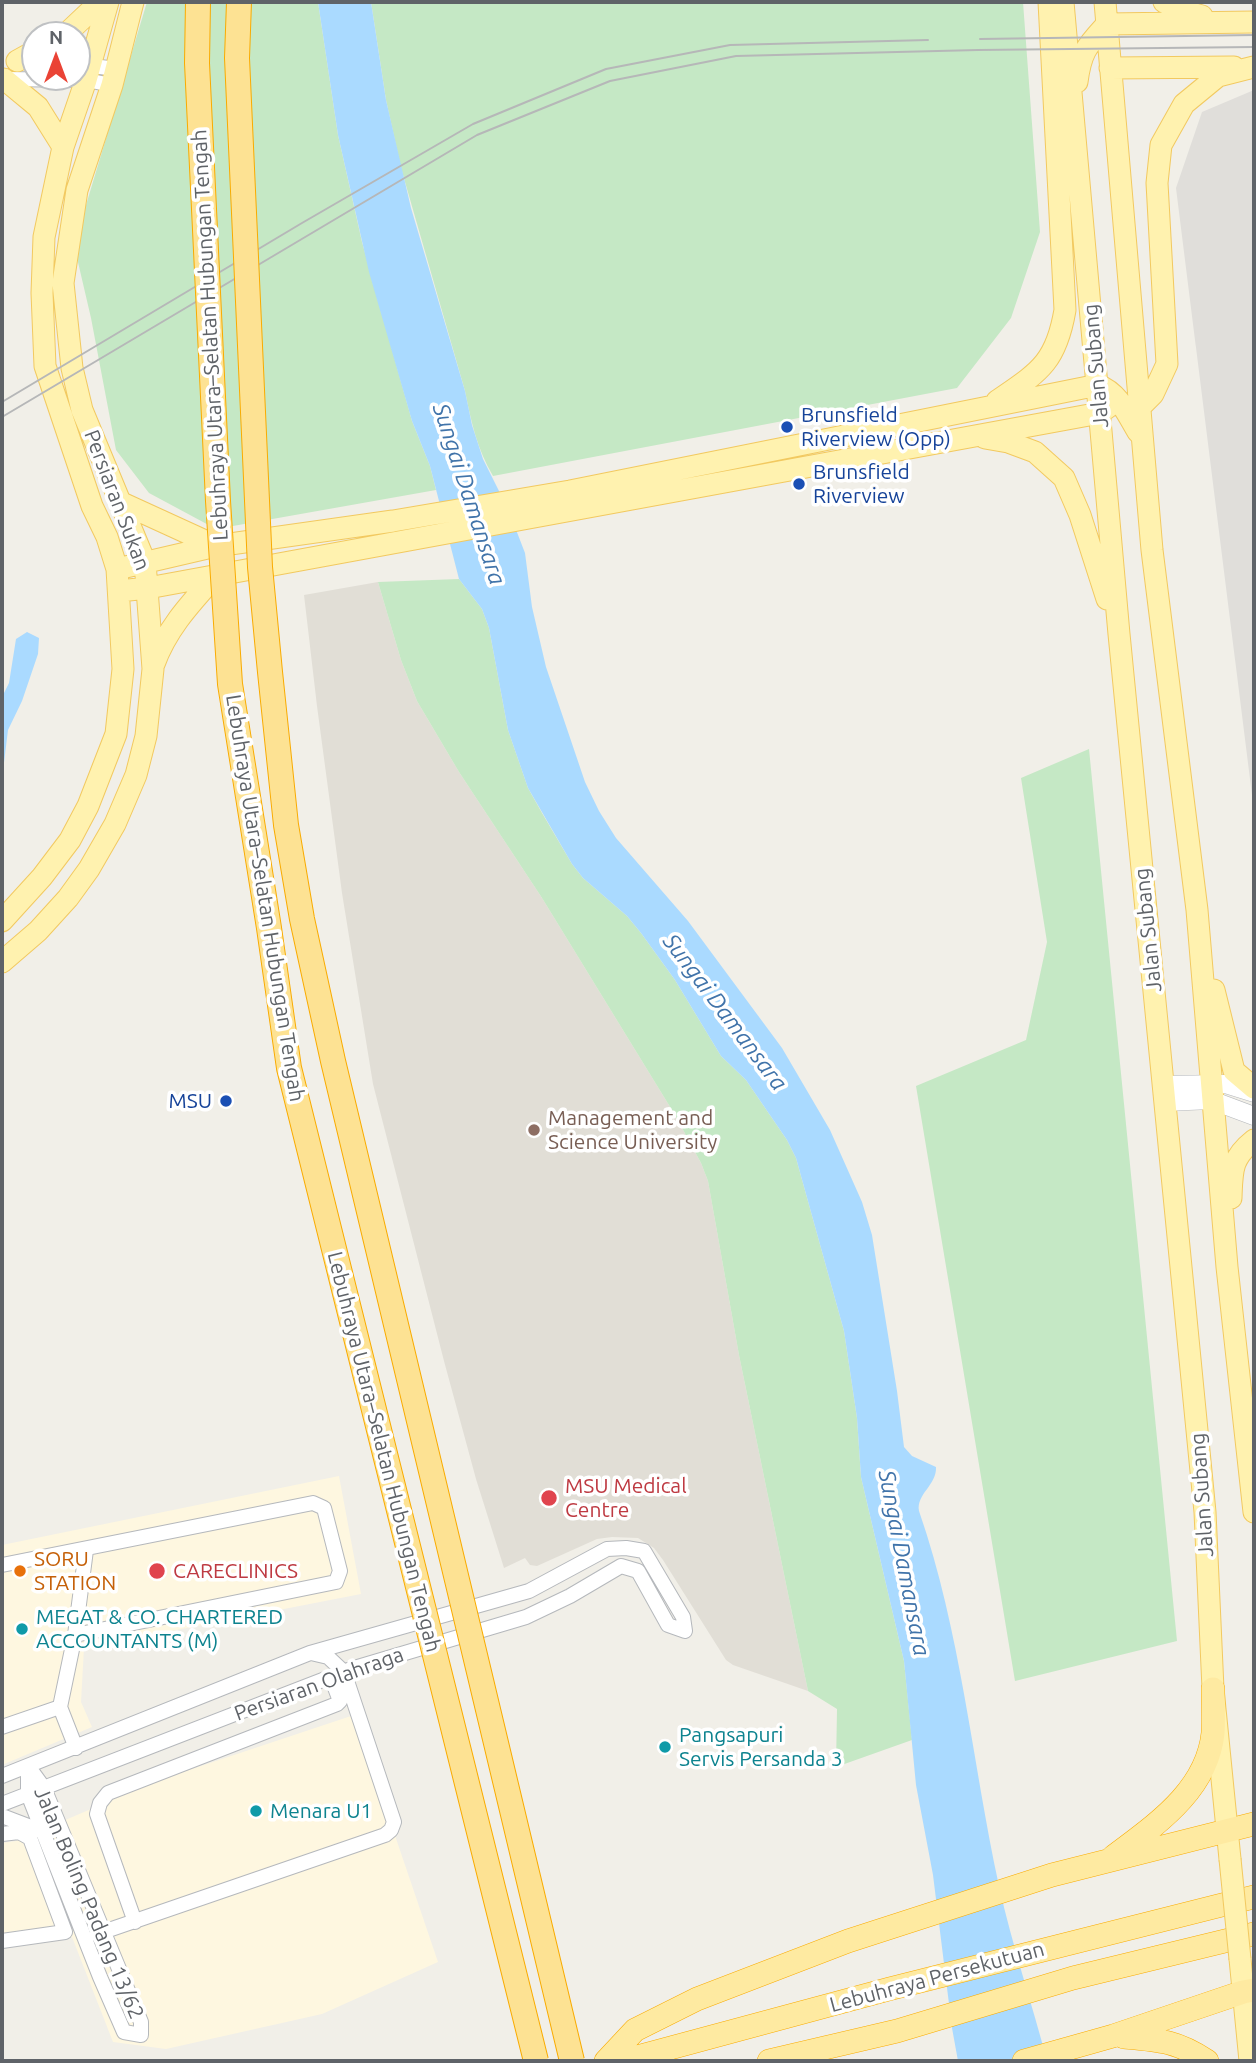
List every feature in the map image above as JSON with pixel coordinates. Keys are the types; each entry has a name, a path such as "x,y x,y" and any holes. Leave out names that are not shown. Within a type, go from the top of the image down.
{"highway":[{"name":"Lebuhraya Utara–Selatan Hubungan Tengah","path":"198,2 197,77 216,474 230,684 289,1068 536,2061"},
{"name":"Lebuhraya Utara–Selatan Hubungan Tengah","path":"239,2 237,58 260,567 286,825 302,919 332,1061 572,2061"},
{"path":"1105,1863 1162,1820 1189,1791 1200,1773 1213,1735 1213,1689"},
{"path":"606,2061 635,2030 697,1999 848,1941 1052,1875 1254,1824"},
{"name":"Lebuhraya Persekutuan","path":"622,2061 889,1989 1254,1897"},
{"name":"Lebuhraya Persekutuan","path":"769,2061 897,2031 1073,1978 1254,1934"},
{"path":"1024,2061 1113,2036 1249,1991"},
{"path":"1113,2036 1153,2039 1185,2046 1207,2061"}],"main road":[{"path":"80,21 100,2"},
{"name":"Persiaran Sukan","path":"91,52 108,2"},
{"name":"Persiaran Sukan","path":"2,962 38,931 68,898 89,869 115,824 136,775 146,736 153,669 145,562 82,410 72,368 63,283 77,190 114,77 134,2"},
{"path":"990,406 1029,380 1046,364 1060,336 1065,310 1049,2"},
{"path":"1064,2 1087,46 1110,68 1254,66"},
{"name":"Jalan Subang","path":"1064,2 1119,634 1205,1512 1213,1689 1240,1959 1249,1991 1250,2061"},
{"name":"Jalan Subang","path":"1105,2 1152,550 1197,910 1227,1267 1254,1512"},
{"path":"1164,2 1183,11 1231,22"},
{"path":"1073,111 1081,58 1087,46 1107,24 1254,22"},
{"path":"16,65 63,147"},
{"path":"1139,408 1153,394 1167,364 1157,183 1161,145 1184,104 1218,76 1254,66"},
{"name":"Persiaran Sukan","path":"2,921 42,877 70,840 88,806 116,734 123,669 117,569 45,366 42,293 44,237 63,147 79,91"},
{"path":"119,591 216,575 394,532 572,500 972,436 1100,412 1119,400 1136,362"},
{"path":"572,500 990,406 1098,386 1108,389 1119,400 1142,439"},
{"path":"972,436 1008,442 1035,452 1064,478 1080,515 1119,634"},
{"path":"122,503 216,546"},
{"path":"117,569 216,546 394,532"},
{"path":"153,669 160,646 178,617 216,575"},
{"path":"1197,910 1229,1057 1234,1071 1254,1090"},
{"path":"1227,1267 1232,1172 1237,1154 1254,1140"}],"street":[{"path":"91,71 114,77"},
{"path":"1164,1093 1211,1092 1225,1084 1254,1090"},
{"path":"1211,1092 1254,1116"},
{"path":"2,1566 313,1503 324,1508 340,1571 336,1583 75,1635"},
{"name":"Persiaran Olahraga","path":"2,1776 310,1653 529,1591 607,1549 643,1551 683,1617 685,1631 668,1625 638,1570 621,1566 526,1617 338,1674 2,1804"},
{"path":"76,1748 60,1707 75,1635 86,1550"},
{"path":"84,1938 372,1839 391,1830 394,1822 338,1674 328,1657 310,1653"},
{"path":"135,1922 97,1814 100,1802 108,1793 337,1704 340,1701 338,1674"},
{"path":"2,1727 60,1707"},
{"name":"Jalan Boling Padang 13/62","path":"28,1766 44,1788 141,2022 141,2035 124,2032 100,1977 28,1794 28,1766"},
{"path":"2,1816 44,1832"},
{"path":"2,1834 19,1832 30,1838 65,1932 2,1941"},
{"path":"100,1977 119,1970"}],"shaded area":[{"path":"1254,90 1254,811 1176,188 1202,112"},
{"name":"Management and Science University","path":"378,582 401,660 417,701 675,1115 708,1181 739,1355 808,1691 733,1665 726,1660 663,1560 654,1548 638,1538 597,1539 537,1566 530,1565 525,1558 504,1568 476,1479 444,1361 373,1084 342,893 317,706 304,595"},
{"path":"339,1476 361,1594 84,1648 81,1702 92,1727 2,1765 2,1545"},
{"path":"354,1715 438,1962 322,2014 166,2049 113,2042 72,1937 2,1947 2,1843 16,1841 159,1780"}],"green space":[{"path":"147,2 318,2 338,135 362,242 412,421 430,466 436,490 216,529 149,493 116,450 74,245"},
{"path":"371,2 1023,2 1040,232 1011,318 957,388 493,476 475,435 465,391 401,168 386,100"},
{"path":"459,579 482,609 489,628 508,730 528,788 542,813 583,878 627,916 641,933 675,980 721,1056 746,1080 787,1140 796,1158 844,1331 857,1418 861,1477 904,1661 912,1740 836,1767 837,1709 808,1691 739,1355 708,1181 675,1115 417,701 401,660 378,582"},
{"path":"1089,749 1177,1641 1015,1681 916,1086 1026,1040 1047,942 1021,778"}],"water":[{"name":"Sungai Damansara","path":"318,2 371,2 386,100 411,208 483,459 508,509 525,553 532,607 546,667 585,782 616,838 688,921 782,1048 830,1130 862,1202 872,1235 904,1447 912,1456 936,1467 933,1479 921,1499 919,1511 956,1650 999,1886 1047,2061 958,2061 933,1875 916,1785 904,1661 861,1477 857,1418 844,1331 796,1158 787,1140 746,1080 721,1056 675,980 641,933 627,916 583,878 572,864 528,788 508,730 489,628 482,609 459,579 430,466 412,421 369,272 338,135"},
{"path":"27,632 39,638 38,654 22,701 8,730 2,779 2,697 9,683 16,639"}],"tram line":[{"path":"980,39 1254,35"},
{"path":"2,402 473,124 606,69 730,45 928,40"},
{"path":"2,417 477,135 610,81 736,56 1254,47"}],"place":[{"name":"Brunsfield Riverview (Opp)","path":"787,427"},
{"name":"Brunsfield Riverview","path":"799,484"},
{"name":"MSU","path":"226,1101"},
{"name":"Management and Science University","path":"534,1130"},
{"name":"MSU Medical Centre","path":"549,1498"},
{"name":"SORU STATION","path":"20,1571"},
{"name":"CARECLINICS","path":"157,1571"},
{"name":"MEGAT & CO. CHARTERED ACCOUNTANTS (M)","path":"22,1629"},
{"name":"Pangsapuri Servis Persanda 3","path":"665,1747"},
{"name":"Menara U1","path":"256,1811"}]}
